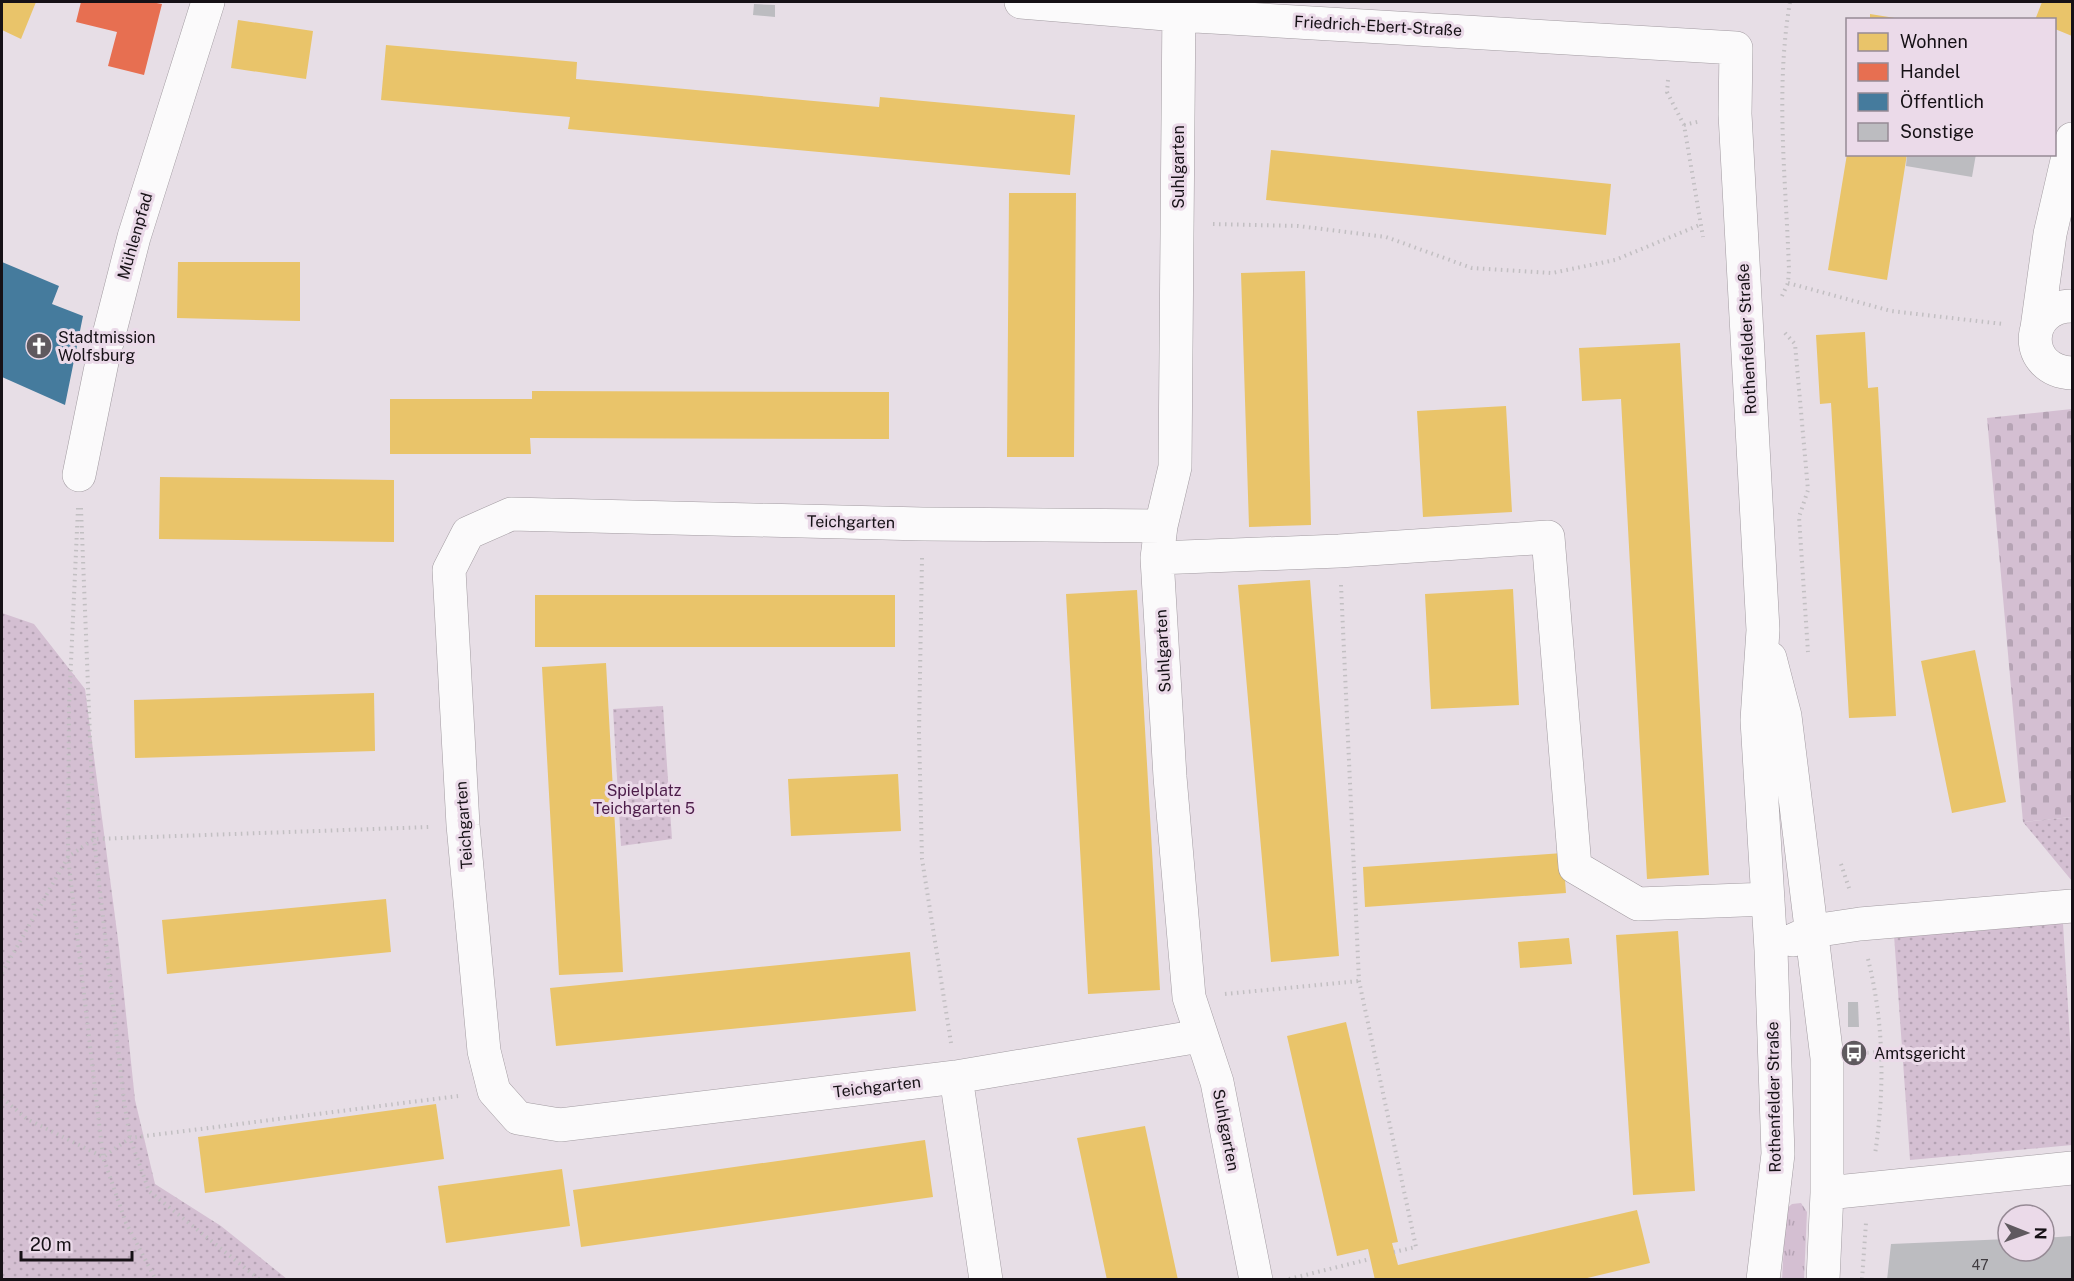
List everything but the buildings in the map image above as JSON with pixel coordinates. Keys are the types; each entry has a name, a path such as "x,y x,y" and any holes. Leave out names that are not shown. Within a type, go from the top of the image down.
{"street":[{"name":"Mühlenpfad","path":"80,475 102,362 134,237 208,2"},
{"name":"Friedrich-Ebert-Straße","path":"1021,2 1179,8 1736,48"},
{"name":"Suhlgarten","path":"1179,8 1175,467 1161,526 1157,558 1170,777 1189,997 1217,1082 1256,1280"},
{"name":"Rothenfelder Straße","path":"1736,48 1734,114 1763,630 1757,720 1771,950 1778,1154 1763,1280"},
{"path":"2073,139 2050,234 2035,339 2043,361 2051,369 2073,373"},
{"path":"2037,328 2050,311 2073,306"},
{"name":"Teichgarten","path":"1161,526 923,524 511,514 468,533 450,570 463,825 484,1051 494,1091 518,1118 560,1125 956,1077 1200,1036"},
{"path":"1157,558 1339,551 1548,537 1575,867 1638,904 1768,899"},
{"name":"Rothenfelder Straße","path":"1763,630 1785,716 1827,1058 1827,1193 1823,1280"},
{"path":"1771,950 1813,931 1860,924 2073,906"},
{"path":"956,1077 986,1280"},
{"path":"1778,1154 1827,1193 2073,1168"}],"path":[{"path":"1783,305 1782,295 1788,283 1783,40 1790,2"},
{"path":"1177,224 1298,226 1386,237 1472,268 1552,273 1615,260 1702,224"},
{"path":"1788,283 1891,311 2037,328"},
{"path":"1784,325 1785,335 1795,344 1808,490 1799,517 1809,660"},
{"path":"80,475 93,839 130,1138 149,1191 260,1280"},
{"path":"80,475 69,706 68,857 103,1157 126,1223 156,1280"},
{"path":"923,524 919,732 922,859 956,1077"},
{"path":"1339,551 1359,981 1416,1247 1394,1252"},
{"path":"2,973 68,857 93,839 463,825"},
{"path":"1839,857 1860,924 1879,1001 1881,1115 1869,1189 1862,1280"},
{"path":"1189,997 1359,981"},
{"path":"1854,1053 1881,1052"},
{"path":"103,1157 130,1138 494,1091"},
{"path":"2,1098 27,1119 103,1157"},
{"path":"1286,1280 1370,1259"}],"green space":[{"path":"2072,409 2072,817 2023,822 1987,418"},
{"path":"2,613 34,624 85,689 119,947 135,1100 155,1184 221,1226 287,1279 2,1279"},
{"name":"Spielplatz Teichgarten 5","path":"663,706 672,839 621,846 613,709"},
{"path":"2072,817 2072,881 2023,822"},
{"path":"2063,923 2072,1073 2072,1145 1910,1160 1894,935"},
{"path":"1801,1203 1807,1212 1804,1279 1782,1280 1786,1209 1792,1204"}],"place":[{"name":"Stadtmission Wolfsburg","path":"39,346"},
{"name":"Amtsgericht","path":"1854,1053"}]}
